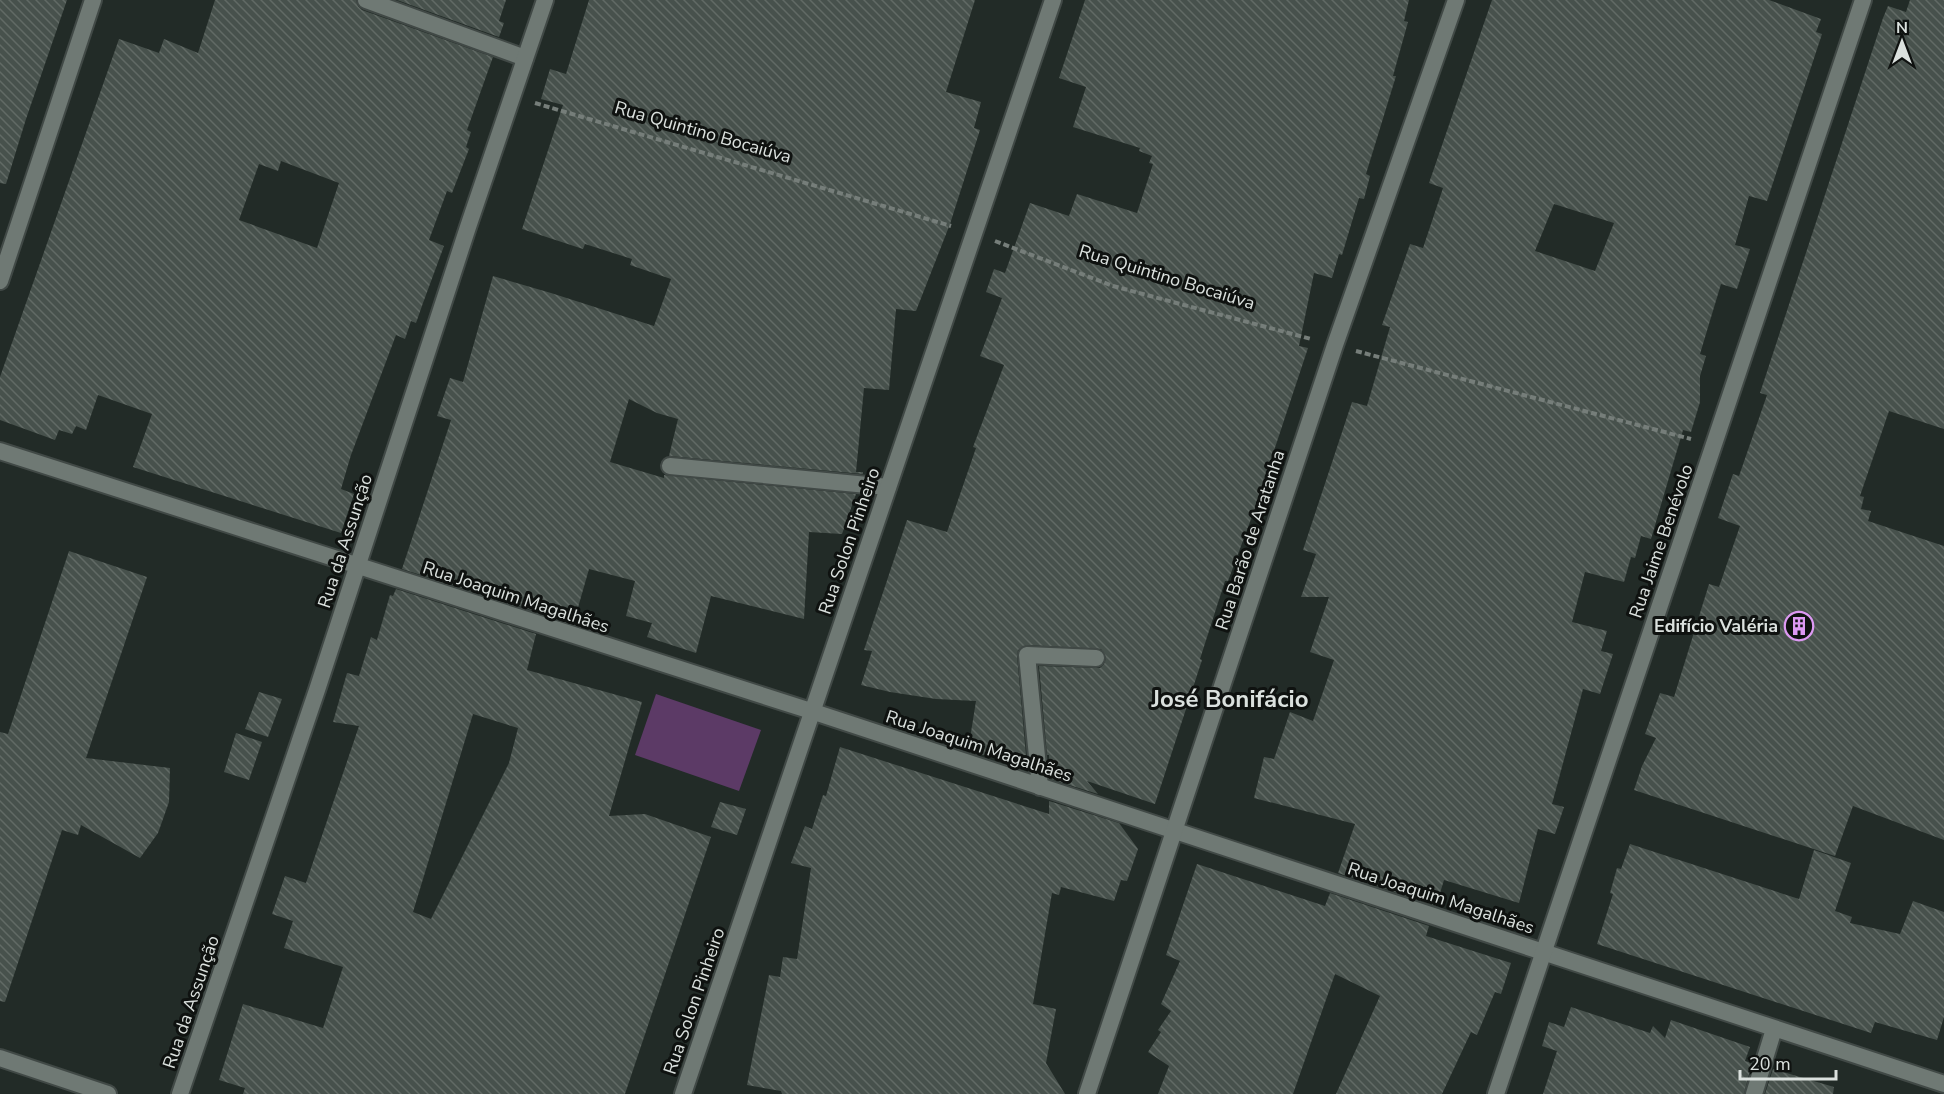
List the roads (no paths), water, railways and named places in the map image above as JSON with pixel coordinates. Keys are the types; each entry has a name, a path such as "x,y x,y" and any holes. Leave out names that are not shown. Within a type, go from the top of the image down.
{"street":[{"path":"0,280 93,0"},
{"path":"366,0 525,58"},
{"name":"Rua da Assunção","path":"180,1094 317,690 545,0"},
{"name":"Rua Solon Pinheiro","path":"682,1094 1053,0"},
{"name":"Rua Barão de Aratanha","path":"1087,1094 1335,345 1456,0"},
{"name":"Rua Jaime Benévolo","path":"1496,1094 1863,0"},
{"name":"Rua Joaquim Magalhães","path":"0,451 356,567 812,711 1944,1084"},
{"path":"670,466 888,487"},
{"path":"1040,787 1027,655 1096,658"},
{"path":"1754,1094 1774,1029"},
{"path":"0,1058 108,1094"}],"place":[{"name":"Edifício Valéria","path":"1799,626"}],"district":[{"name":"José Bonifácio","path":"1230,699"}]}
